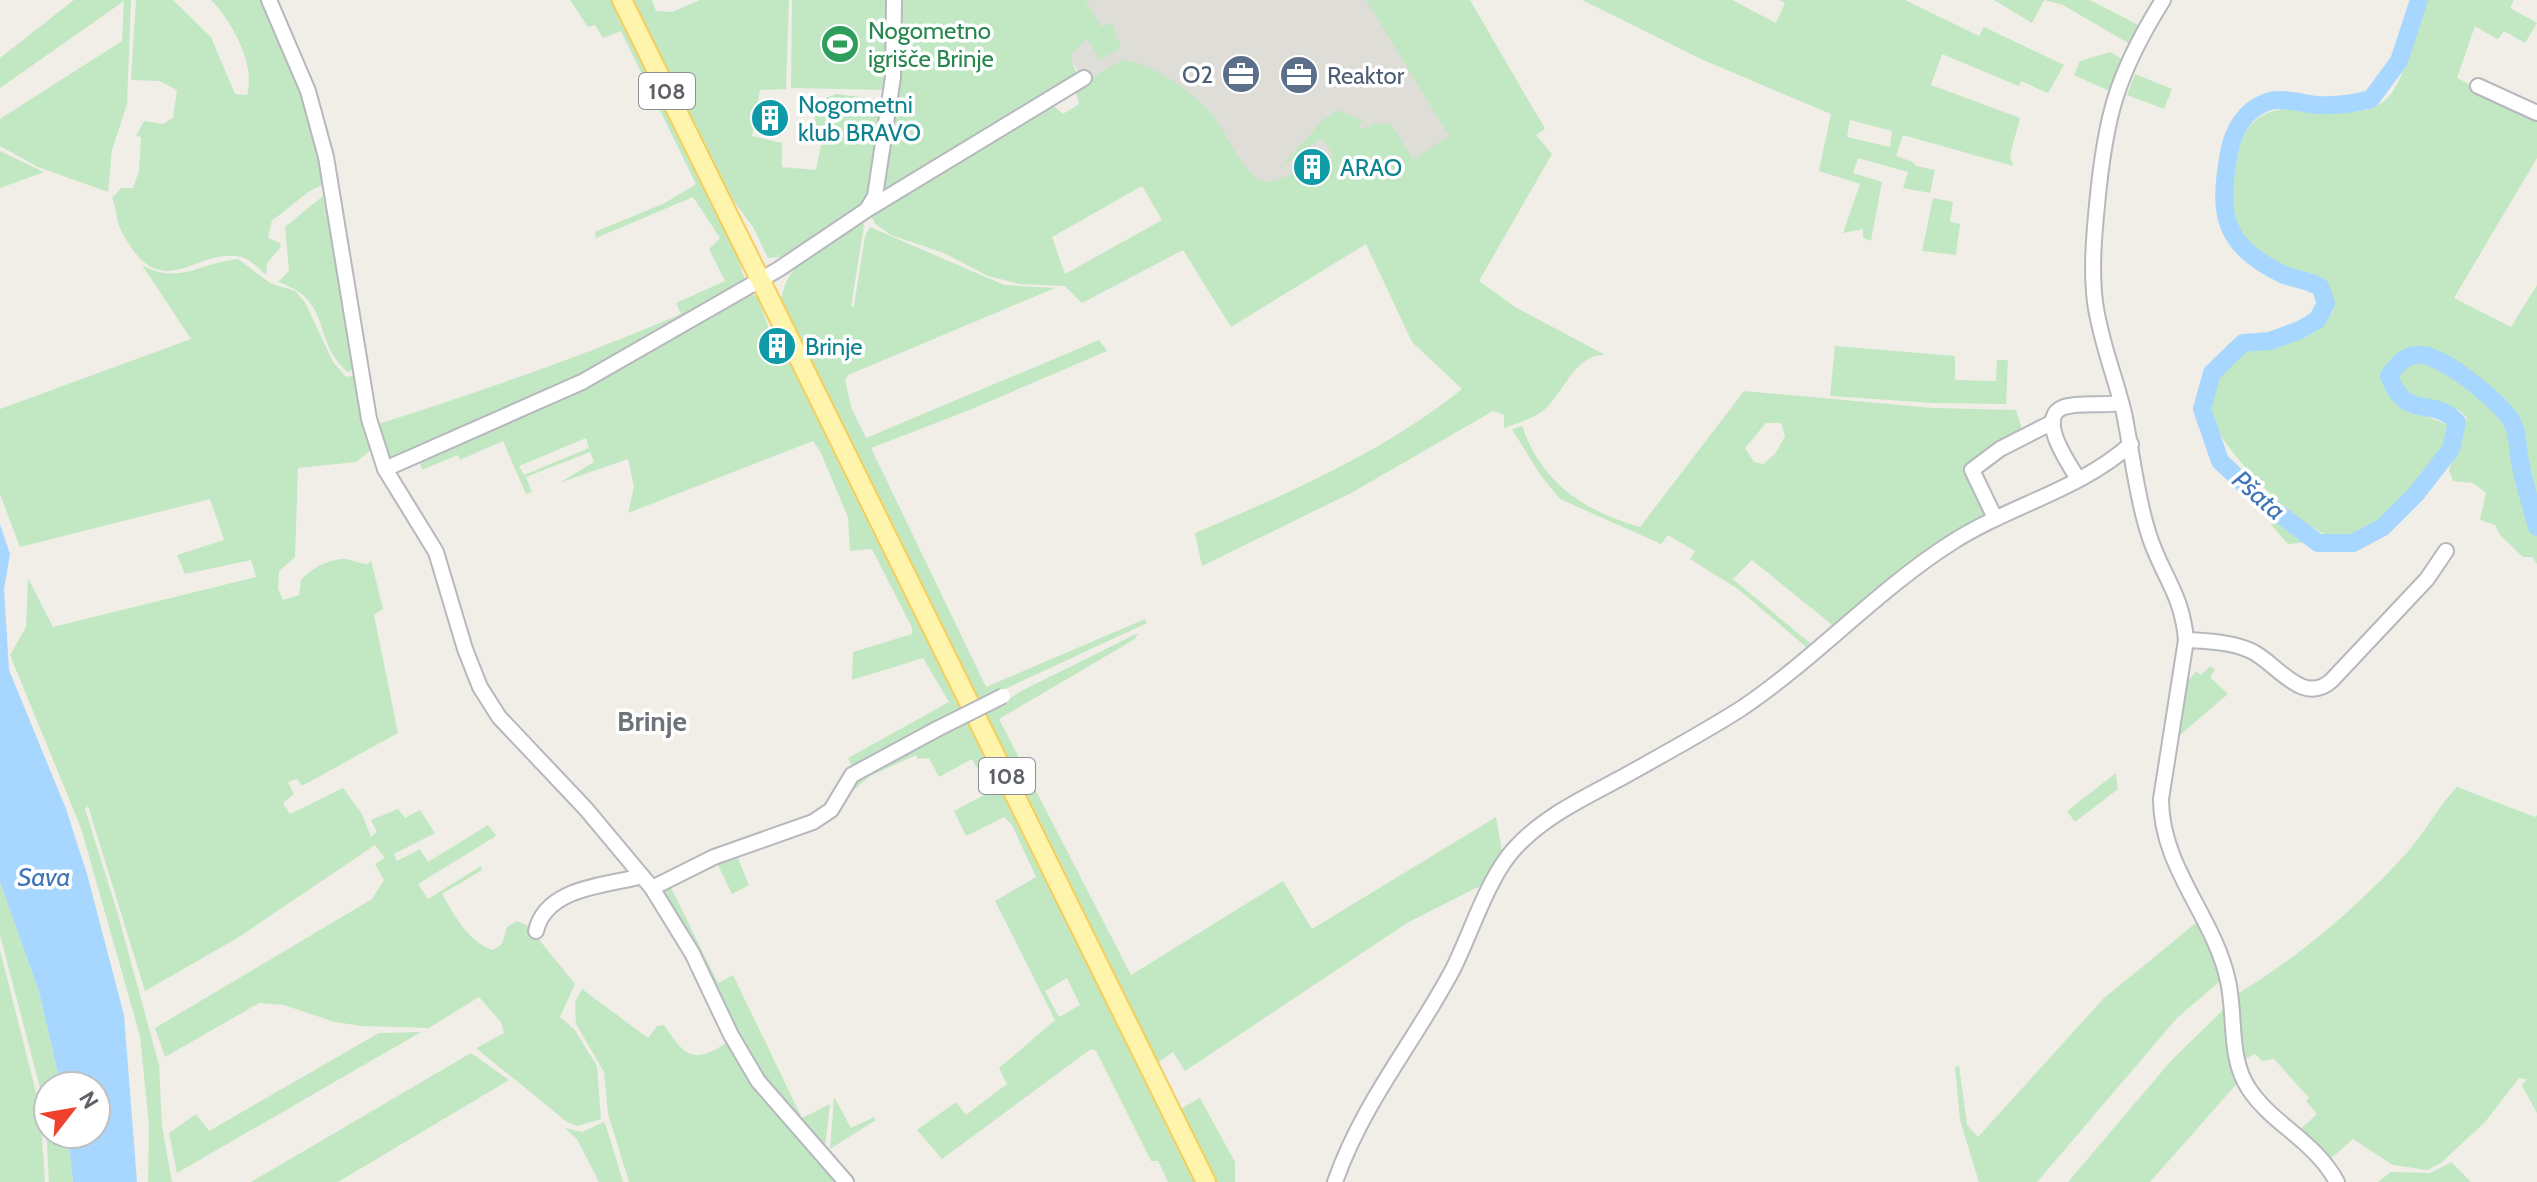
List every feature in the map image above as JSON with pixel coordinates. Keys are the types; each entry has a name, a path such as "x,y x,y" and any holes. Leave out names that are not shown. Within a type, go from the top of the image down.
{"main road":[{"name":"108","path":"622,0 1206,1182"}],"street":[{"path":"269,0 308,91 326,157 369,419 385,469 436,552 465,649 480,687 499,717 586,809 647,882 692,953 731,1035 758,1081 846,1182"},
{"path":"868,209 875,196 891,99 894,0"},
{"path":"2163,0 2122,76 2107,120 2095,233 2095,303 2131,444 2148,534 2179,596 2186,640 2161,799 2165,840 2218,950 2228,980 2238,1061 2249,1089 2304,1139 2337,1182"},
{"path":"385,469 582,382 761,280 868,209 1084,78"},
{"path":"2478,86 2537,113"},
{"path":"1995,518 1972,470 2000,449 2053,422 2060,409 2121,403"},
{"path":"2053,422 2061,453 2078,479"},
{"path":"1335,1182 1370,1101 1451,973 1507,857 1517,845 1560,811 1743,707 1812,657 1912,570 1995,518 2109,464 2131,444"},
{"path":"2186,640 2245,648 2291,681 2312,690 2319,689 2331,681 2427,579 2446,551"},
{"path":"536,931 539,917 549,904 562,896 647,882 813,822 831,810 852,775 1003,696"}],"shaded area":[{"path":"1035,0 1466,0 1545,128 1230,323"}],"green space":[{"path":"74,0 131,0 127,104 112,150 108,192 38,167 0,146 0,119 122,41 124,1 0,88 0,58"},
{"path":"136,0 173,0 211,37 235,94 247,95 249,83 245,57 227,19 211,0 264,0 305,102 323,174 322,185 272,220 268,238 280,243 281,247 267,263 266,275 244,258 224,256 178,270 164,271 150,266 135,253 120,228 112,198 121,188 133,188 139,171 141,137 136,136 144,121 163,124 173,118 177,90 159,81 131,80"},
{"path":"570,0 615,0 686,143 736,252 745,280 580,378 389,461 375,425 530,373 643,330 681,314 676,303 725,281 709,249 720,238 693,197 596,238 595,232 665,203 696,184 621,31 603,38 595,25 588,27"},
{"path":"632,0 652,0 656,11 672,12 700,0 789,0 786,89 760,90 752,136 782,143 782,167 816,170 821,144 828,143 825,136 813,135 817,102 836,94 883,100 873,184 862,206 781,257 768,258 753,227 720,182"},
{"name":"Nogometno igrišče Brinje","path":"792,0 890,0 888,90 791,88"},
{"path":"898,0 1085,0 1102,27 1112,23 1121,48 1100,60 1087,39 1070,55 1078,78 893,189 884,186 881,180"},
{"path":"1366,0 1470,0 1545,129 1536,135 1552,154 1479,281 1515,307 1605,355 1586,360 1545,409 1536,415 1504,428 1504,415 1493,411 1353,492 1202,566 1195,533 1299,487 1368,452 1432,412 1462,389 1412,342 1366,244 1231,327 1183,250 1082,303 1065,286 1020,284 988,276 944,253 891,235 875,224 870,213 1050,103 1063,114 1079,104 1075,88 1122,60 1160,73 1197,99 1215,118 1249,172 1263,181 1278,180 1302,167 1312,181 1330,170 1325,160 1333,155 1322,138 1279,169 1323,120 1338,110 1364,121 1358,125 1362,130 1375,123 1391,124 1413,159 1449,136","holes":["1142,186 1162,220 1065,274 1052,237"]},
{"path":"1582,0 1732,0 1776,23 1785,3 1779,0 1905,0 1979,36 1984,27 2064,65 2048,93 2021,81 2019,86 1942,54 1931,85 2020,118 2010,155 2013,166 1903,135 1896,156 1916,166 1935,170 1930,193 1903,188 1908,172 1858,158 1853,173 1882,182 1871,241 1863,238 1863,229 1843,233 1860,184 1819,171 1831,114 1703,60","holes":["1850,120 1892,131 1890,147 1847,137"]},
{"path":"1994,0 2044,0 2032,23"},
{"path":"2044,0 2090,0 2142,27 2133,42 2128,43 2063,5"},
{"path":"2424,0 2514,0 2510,8 2537,23 2525,43 2504,31 2498,39 2495,38 2475,26 2457,78 2537,117 2537,158 2454,298 2511,327 2537,285 2537,564 2532,557 2523,557 2500,535 2495,525 2480,520 2486,493 2473,483 2453,481 2449,470 2467,418 2459,410 2428,402 2423,415 2448,425 2446,444 2438,462 2379,528 2360,537 2345,539 2329,536 2309,525 2265,489 2227,445 2208,409 2214,374 2231,355 2253,347 2306,337 2333,312 2326,285 2309,275 2287,271 2263,261 2231,229 2233,165 2247,129 2261,117 2279,110 2355,112 2383,102 2398,83"},
{"path":"2110,52 2124,60 2109,91 2074,75 2080,61"},
{"path":"2135,74 2172,89 2164,109 2127,95"},
{"path":"0,151 44,172 0,188"},
{"path":"323,196 355,369 348,372 329,348 315,310 307,299 278,282 289,271 285,227"},
{"path":"1933,198 1953,202 1950,222 1960,224 1956,255 1922,251"},
{"path":"860,219 864,225 851,307 854,306 865,236 870,227 1004,285 1055,288 848,375 845,380 851,407 866,438 1099,340 1107,351 871,448 986,687 1145,619 1147,623 979,701 782,302 784,288 799,264"},
{"path":"238,259 270,283 295,291 305,302 333,362 346,377 356,375 372,449 356,462 298,468 295,557 279,571 278,589 283,600 299,595 301,580 325,563 345,559 368,564 371,560 383,609 374,615 398,733 302,786 297,779 288,782 294,794 283,803 290,814 343,788 362,814 371,837 377,832 371,820 398,809 405,818 420,810 435,833 394,854 397,861 420,849 428,862 488,825 496,836 418,884 428,899 481,866 482,870 442,894 463,927 477,941 493,950 502,944 507,927 517,921 528,926 575,984 560,1017 574,1029 597,1066 601,1119 577,1126 567,1122 476,1048 504,1033 501,1022 479,997 429,1028 362,1026 335,1022 284,1005 259,1003 165,1057 155,1028 372,899 384,880 375,864 385,858 375,845 239,937 145,991 88,806 85,809 117,911 159,1065 162,1126 172,1182 148,1182 149,1125 140,1036 81,828 10,655 26,627 28,578 53,627 256,577 251,560 185,574 177,555 224,540 210,499 20,547 0,494 0,409 191,339 142,265 155,271 179,273"},
{"path":"752,294 758,297 776,350 796,370 964,708 854,769 848,758 949,702 923,658 852,680 853,652 912,634 912,628 872,549 850,551 848,517 813,441 628,513 634,487 628,459 559,483 594,462 590,452 526,477 532,492 526,494 503,441 460,460 458,455 422,470 419,459","holes":["586,438 589,448 524,475 519,466"]},
{"path":"1835,346 1955,356 1955,380 1996,381 1997,360 2008,360 2006,404 1830,396"},
{"path":"1744,391 1933,408 2016,410 2022,429 1969,467 1989,517 1837,629 1752,560 1733,579 1816,648 1812,652 1738,589 1690,559 1695,551 1668,535 1661,544 1560,499 1541,476 1512,429 1522,426 1541,464 1568,492 1601,512 1640,527","holes":["1766,423 1781,423 1785,436 1775,454 1763,464 1754,462 1745,448"]},
{"path":"2276,515 2306,542 2288,544 2271,525"},
{"path":"1138,633 1135,639 999,719 1131,975 1283,881 1312,929 1496,817 1503,857 1492,880 1407,923 1185,1071 1173,1052 1157,1063 986,713 1021,691"},
{"path":"2210,666 2215,670 2210,677 2228,694 2174,740 2184,679 2191,678 2196,671 2201,675"},
{"path":"970,720 1200,1182 1168,1182 1158,1161 1151,1161 1096,1051 1091,1049 942,1159 917,1130 956,1102 966,1115 1007,1084 999,1068 1055,1020 995,901 1036,877 1012,825 1004,817 966,836 954,811 990,792 972,759 939,777 929,758 918,759 916,755 870,776 848,795 859,774","holes":["1067,978 1080,1005 1059,1017 1045,991"]},
{"path":"2116,773 2118,789 2075,822 2067,811"},
{"path":"2457,787 2535,817 2537,815 2537,1113 2522,1086 2526,1079 2519,1078 2485,1122 2441,1163 2427,1170 2393,1165 2353,1139 2328,1161 2299,1130 2317,1114 2306,1101 2309,1098 2274,1059 2262,1061 2255,1054 2243,1060 2234,996 2303,949 2365,895 2411,848"},
{"path":"735,851 749,885 732,894 718,865 671,888 718,983 733,975 802,1118 830,1104 825,1148 748,1058 660,890"},
{"path":"0,882 39,992 57,1070 35,1070 0,935"},
{"path":"2202,918 2225,977 2177,1018 2037,1182 1979,1182 1960,1120 1955,1067 1959,1066 1967,1125 1978,1137 2103,999"},
{"path":"0,950 32,1076 32,1150 43,1150 45,1182 0,1182"},
{"path":"582,989 648,1038 657,1026 664,1025 679,1045 692,1054 707,1053 729,1041 840,1182 629,1182 608,1114 604,1072 576,1024 575,1002"},
{"path":"2229,1004 2240,1080 2150,1182 2068,1182 2170,1062"},
{"path":"421,1032 177,1173 169,1133 196,1114 209,1131 379,1033"},
{"path":"471,1053 509,1080 338,1182 251,1182"},
{"path":"834,1097 851,1128 874,1117 876,1120 830,1149"},
{"path":"1200,1098 1235,1162 1235,1182 1215,1182 1179,1110"},
{"path":"604,1122 623,1182 599,1182 577,1139 565,1128 582,1132"},
{"path":"47,1150 70,1150 73,1182 49,1182"},
{"path":"2451,1162 2471,1182 2378,1182 2391,1172 2431,1173"}],"water":[{"name":"Sava","path":"0,524 10,554 4,589 9,670 66,809 87,874 124,1015 137,1182 73,1182 70,1150 112,1150 112,1070 57,1070 39,992 0,882"}],"waterway":[{"name":"Pšata","path":"2419,0 2399,61 2371,99 2330,105 2285,100 2267,102 2252,110 2237,129 2231,145 2224,193 2225,210 2236,239 2262,263 2321,288 2326,304 2317,320 2300,330 2270,341 2243,343 2212,373 2202,409 2220,461 2260,499 2318,543 2353,543 2383,527 2416,494 2451,449 2457,422 2448,414 2404,399 2389,376 2404,359 2427,356 2468,379 2511,420 2537,527"}],"place":[{"name":"Nogometno igrišče Brinje","path":"840,44"},
{"name":"O2","path":"1241,74"},
{"name":"Reaktor","path":"1299,75"},
{"name":"Nogometni klub BRAVO","path":"770,118"},
{"name":"ARAO","path":"1312,167"},
{"name":"Brinje","path":"777,346"}],"district":[{"name":"Brinje","path":"652,721"}]}
